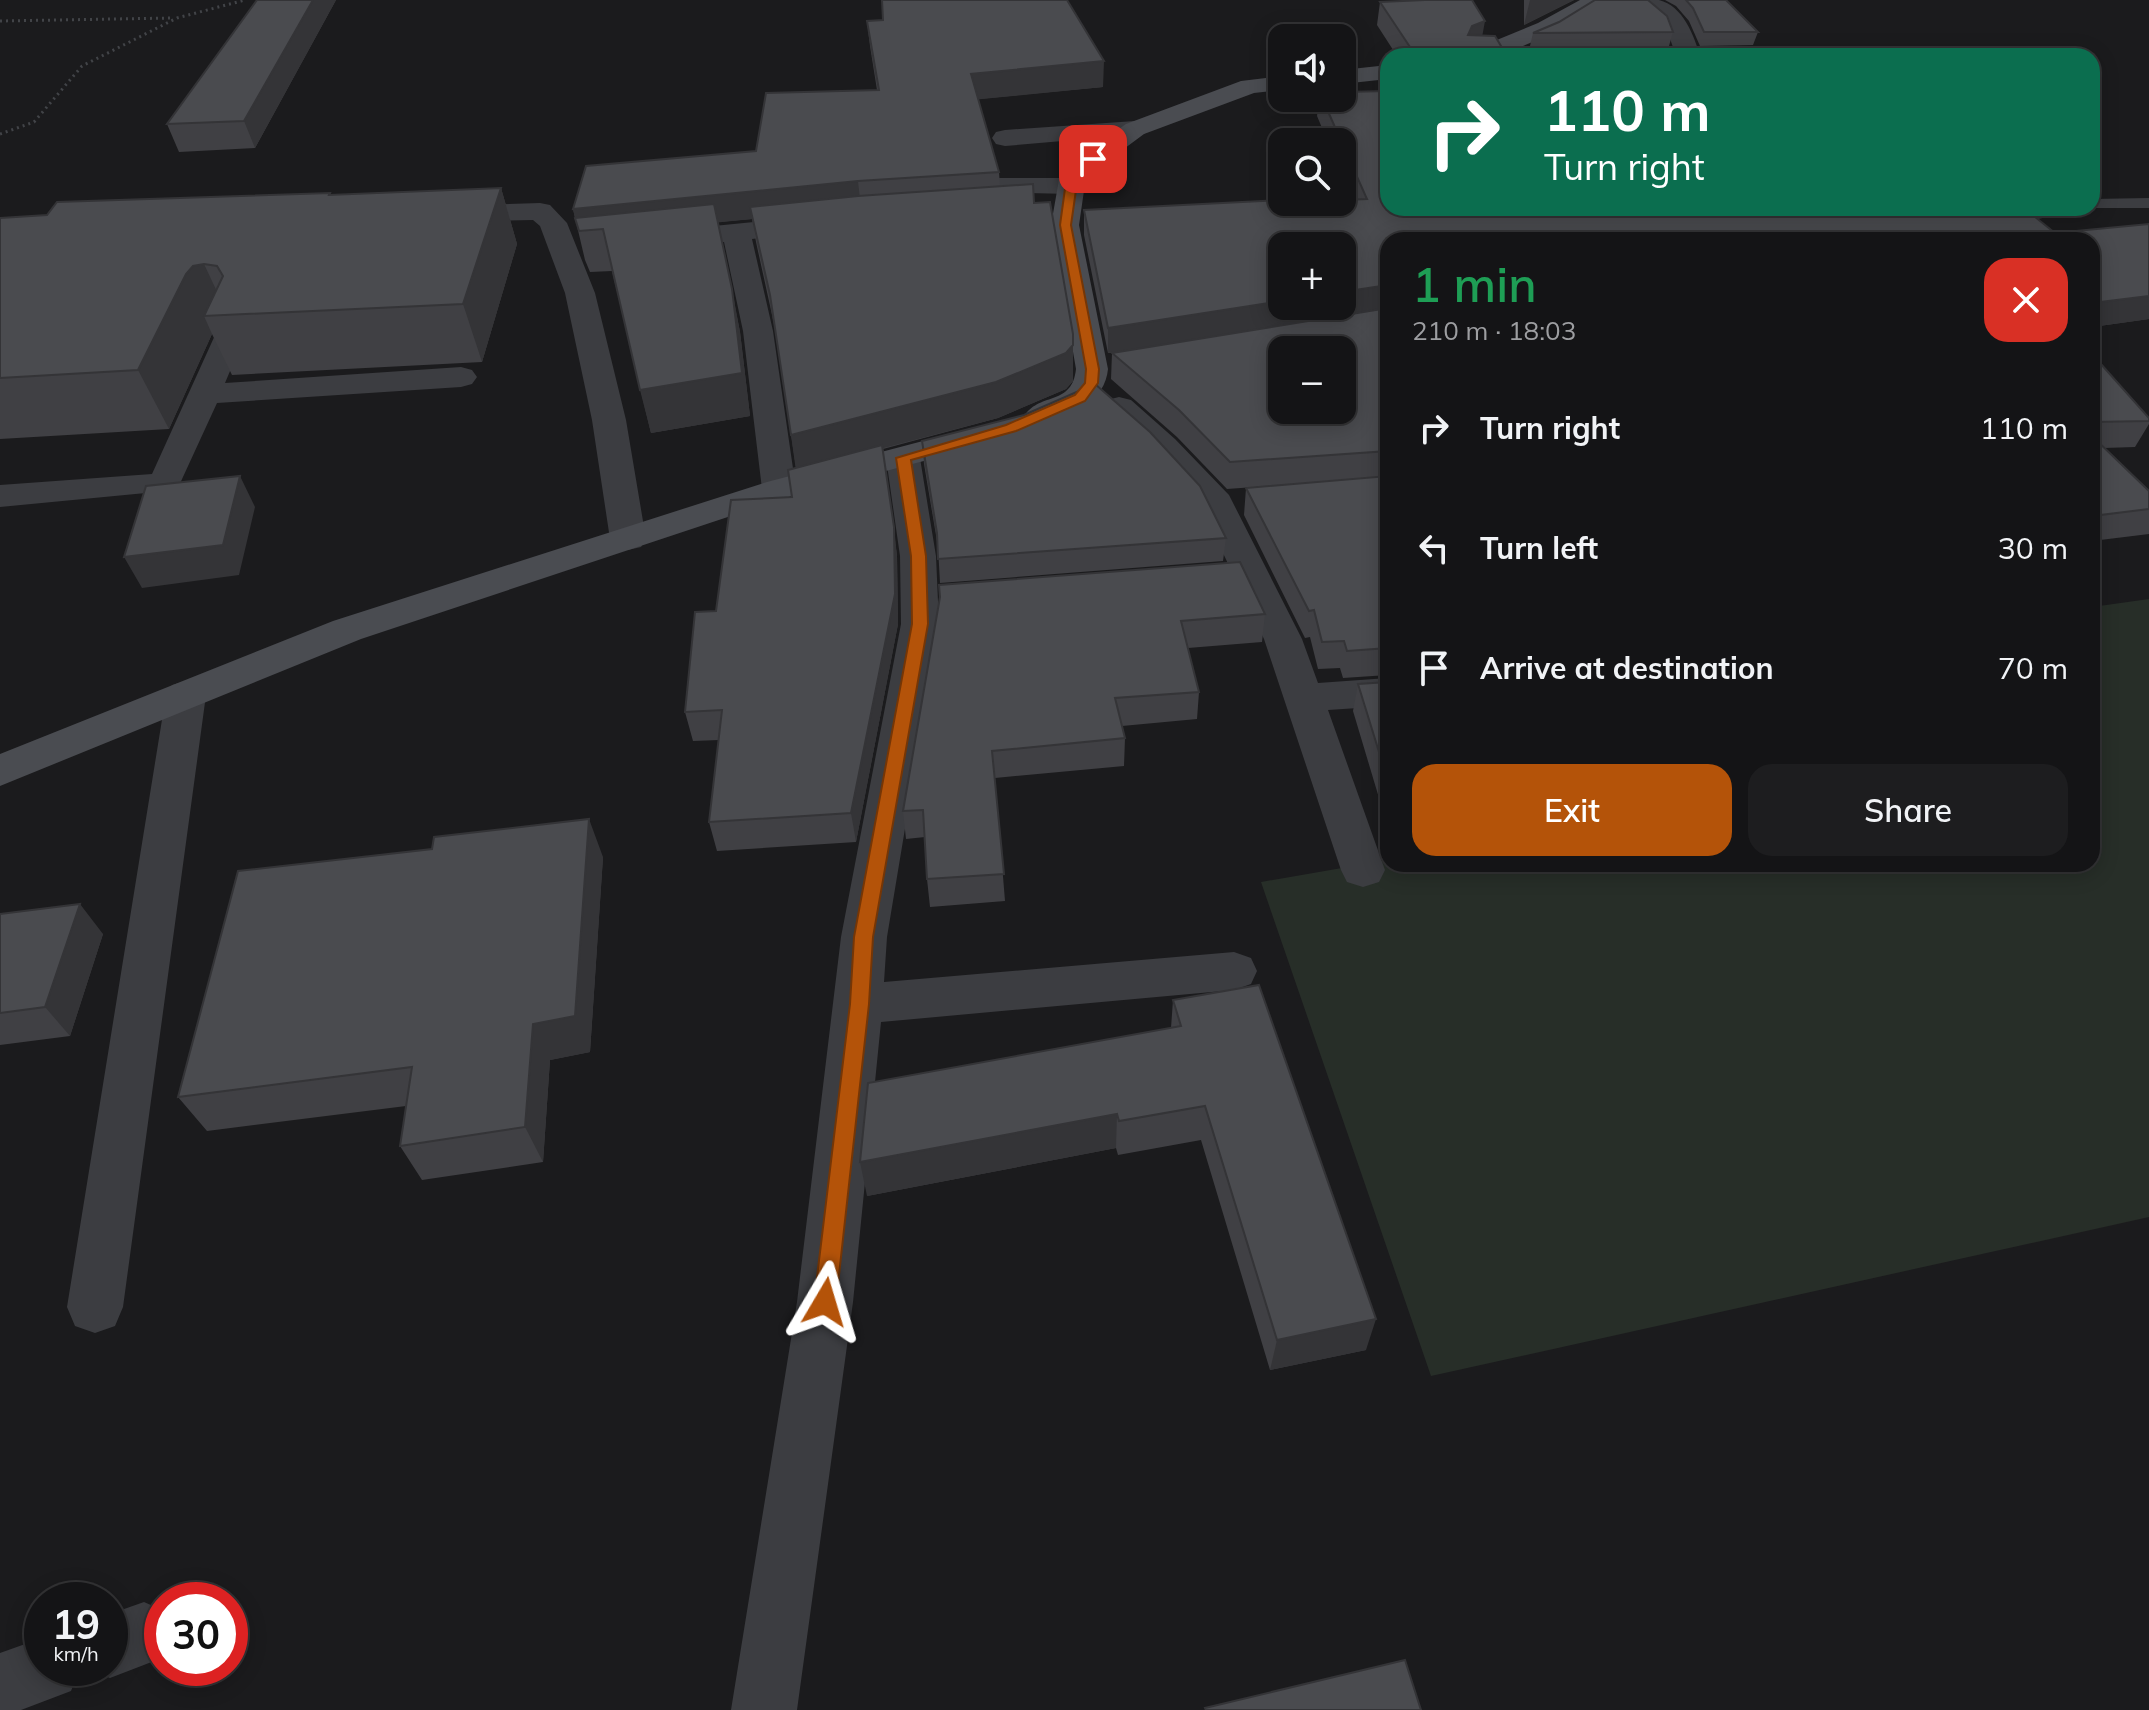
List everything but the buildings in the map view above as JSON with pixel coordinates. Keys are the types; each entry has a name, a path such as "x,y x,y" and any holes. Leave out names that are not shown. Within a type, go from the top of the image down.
{"street":[{"path":"1497,48 1546,28 1597,0"},
{"path":"1644,0 1665,12 1682,29 1686,48"},
{"path":"1356,75 1380,73"},
{"path":"1268,84 1250,86 1135,129 1073,174 1065,225 1101,372 1163,446 1233,501 1234,575 1283,639 1363,870"},
{"path":"1005,138 1135,129"},
{"path":"987,186 1069,196"},
{"path":"972,212 1069,196"},
{"path":"426,215 540,211 553,223 580,293 609,420 628,539"},
{"path":"2016,216 2035,232"},
{"path":"643,242 846,221"},
{"path":"736,232 758,331 779,489"},
{"path":"565,250 596,246"},
{"path":"0,496 165,483 231,333"},
{"path":"0,771 347,630 779,489 1011,428 1080,398 1101,372"},
{"path":"204,394 461,377"},
{"path":"764,1710 825,1302 864,937 920,624 935,598 918,556 903,458"},
{"path":"1302,698 1380,693"},
{"path":"95,1307 186,695"},
{"path":"859,1004 1234,971"},
{"path":"0,1685 24,1676"}],"lane":[{"path":"2100,204 2149,203"}],"path":[{"path":"0,134 34,122 82,66 177,18 245,0"},
{"path":"0,21 177,18"}],"shaded area":[{"path":"2149,599 2149,1217 1431,1376 1261,882 1380,861 1380,872 2100,872 2100,606"}],"route":[{"path":"825,1302 864,937 920,624 918,556 903,458 1011,428 1080,398 1092,383 1065,225 1073,174 1093,159"}]}
